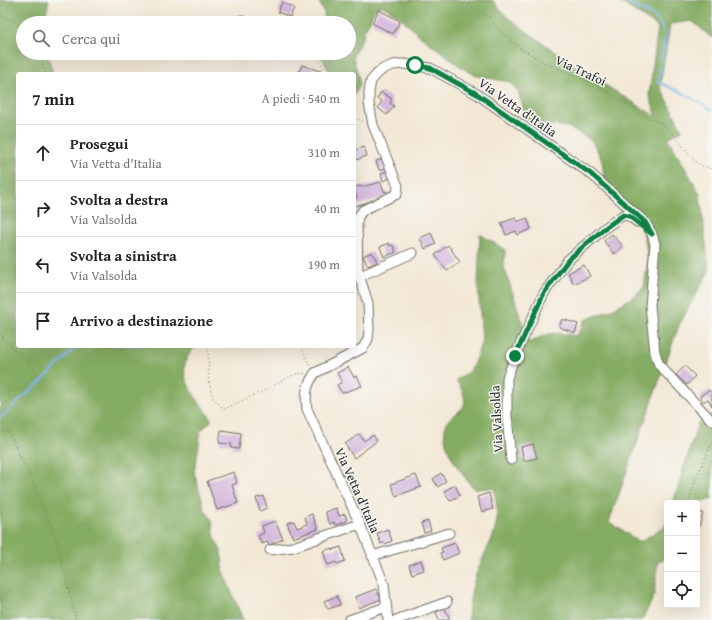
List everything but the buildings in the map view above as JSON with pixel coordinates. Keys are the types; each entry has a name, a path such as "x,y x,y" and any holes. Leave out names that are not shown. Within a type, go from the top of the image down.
{"street":[{"name":"Via Vetta d'Italia","path":"388,620 384,584 360,524 307,409 305,396 310,380 315,373 363,348 368,339 368,303 358,272 358,217 363,210 397,194 398,186 373,124 369,103 371,81 383,69 394,65 404,64 430,68 477,94 591,174 645,222 652,234 655,244 650,306 655,352 659,365 712,421"},
{"name":"Via Valsolda","path":"511,460 507,416 507,378 515,356 544,293 568,260 605,228 623,215 629,216 652,234"},
{"path":"360,276 413,253"},
{"path":"270,550 293,547 360,524"},
{"path":"372,556 449,533"},
{"path":"396,620 447,602"},
{"path":"349,620 386,607"}],"path":[{"name":"Via Trafoi","path":"462,0 488,16 498,30 520,48 549,65 593,83 644,115 663,124 676,137 693,159 700,165 712,169"},
{"path":"0,15 16,23"},
{"path":"43,60 45,72"},
{"path":"320,60 324,72"},
{"path":"356,119 373,124"},
{"path":"0,334 37,372 22,390 0,408"},
{"path":"208,348 209,383 213,398 224,409 265,390 294,374 315,373"},
{"path":"302,348 308,365 315,373"},
{"path":"0,430 9,433 37,492 57,541 76,620"},
{"path":"689,500 696,479 712,443"}],"green space":[{"path":"0,0 49,0 46,16 16,16 16,60 49,60 52,72 16,72 16,348 194,348 185,362 185,375 193,394 209,414 211,421 200,432 194,472 205,510 212,520 215,538 221,551 224,574 243,620 0,620"},
{"path":"318,0 492,0 508,18 582,71 657,117 649,95 658,27 617,0 712,0 712,38 692,21 670,24 660,86 682,130 668,138 700,194 709,271 679,325 609,522 640,542 664,527 664,559 658,561 654,596 642,620 468,620 470,597 474,582 495,530 497,521 496,502 494,488 474,489 452,458 445,440 447,423 462,409 465,401 461,388 456,380 470,371 482,340 478,285 480,234 505,250 504,267 529,343 547,334 557,333 577,336 585,320 611,310 633,297 644,287 648,261 644,234 640,226 606,188 602,161 591,140 568,127 535,123 528,120 518,91 510,82 477,76 464,69 419,35 399,16 381,5 374,11 356,49 356,16 324,16"},
{"path":"324,60 354,60 359,79 359,86 356,91 356,72 330,72"},
{"path":"712,414 712,499 700,503 700,500 674,500 698,423"}],"waterway":[{"path":"623,0 657,18 666,35 658,82 685,94 712,110"},
{"path":"1,417 45,378 75,348"}],"route":[{"path":"415,65 430,68 451,78 477,94 591,174 645,222 652,234 629,216 623,215 605,228 568,260 544,293 515,356"}]}
